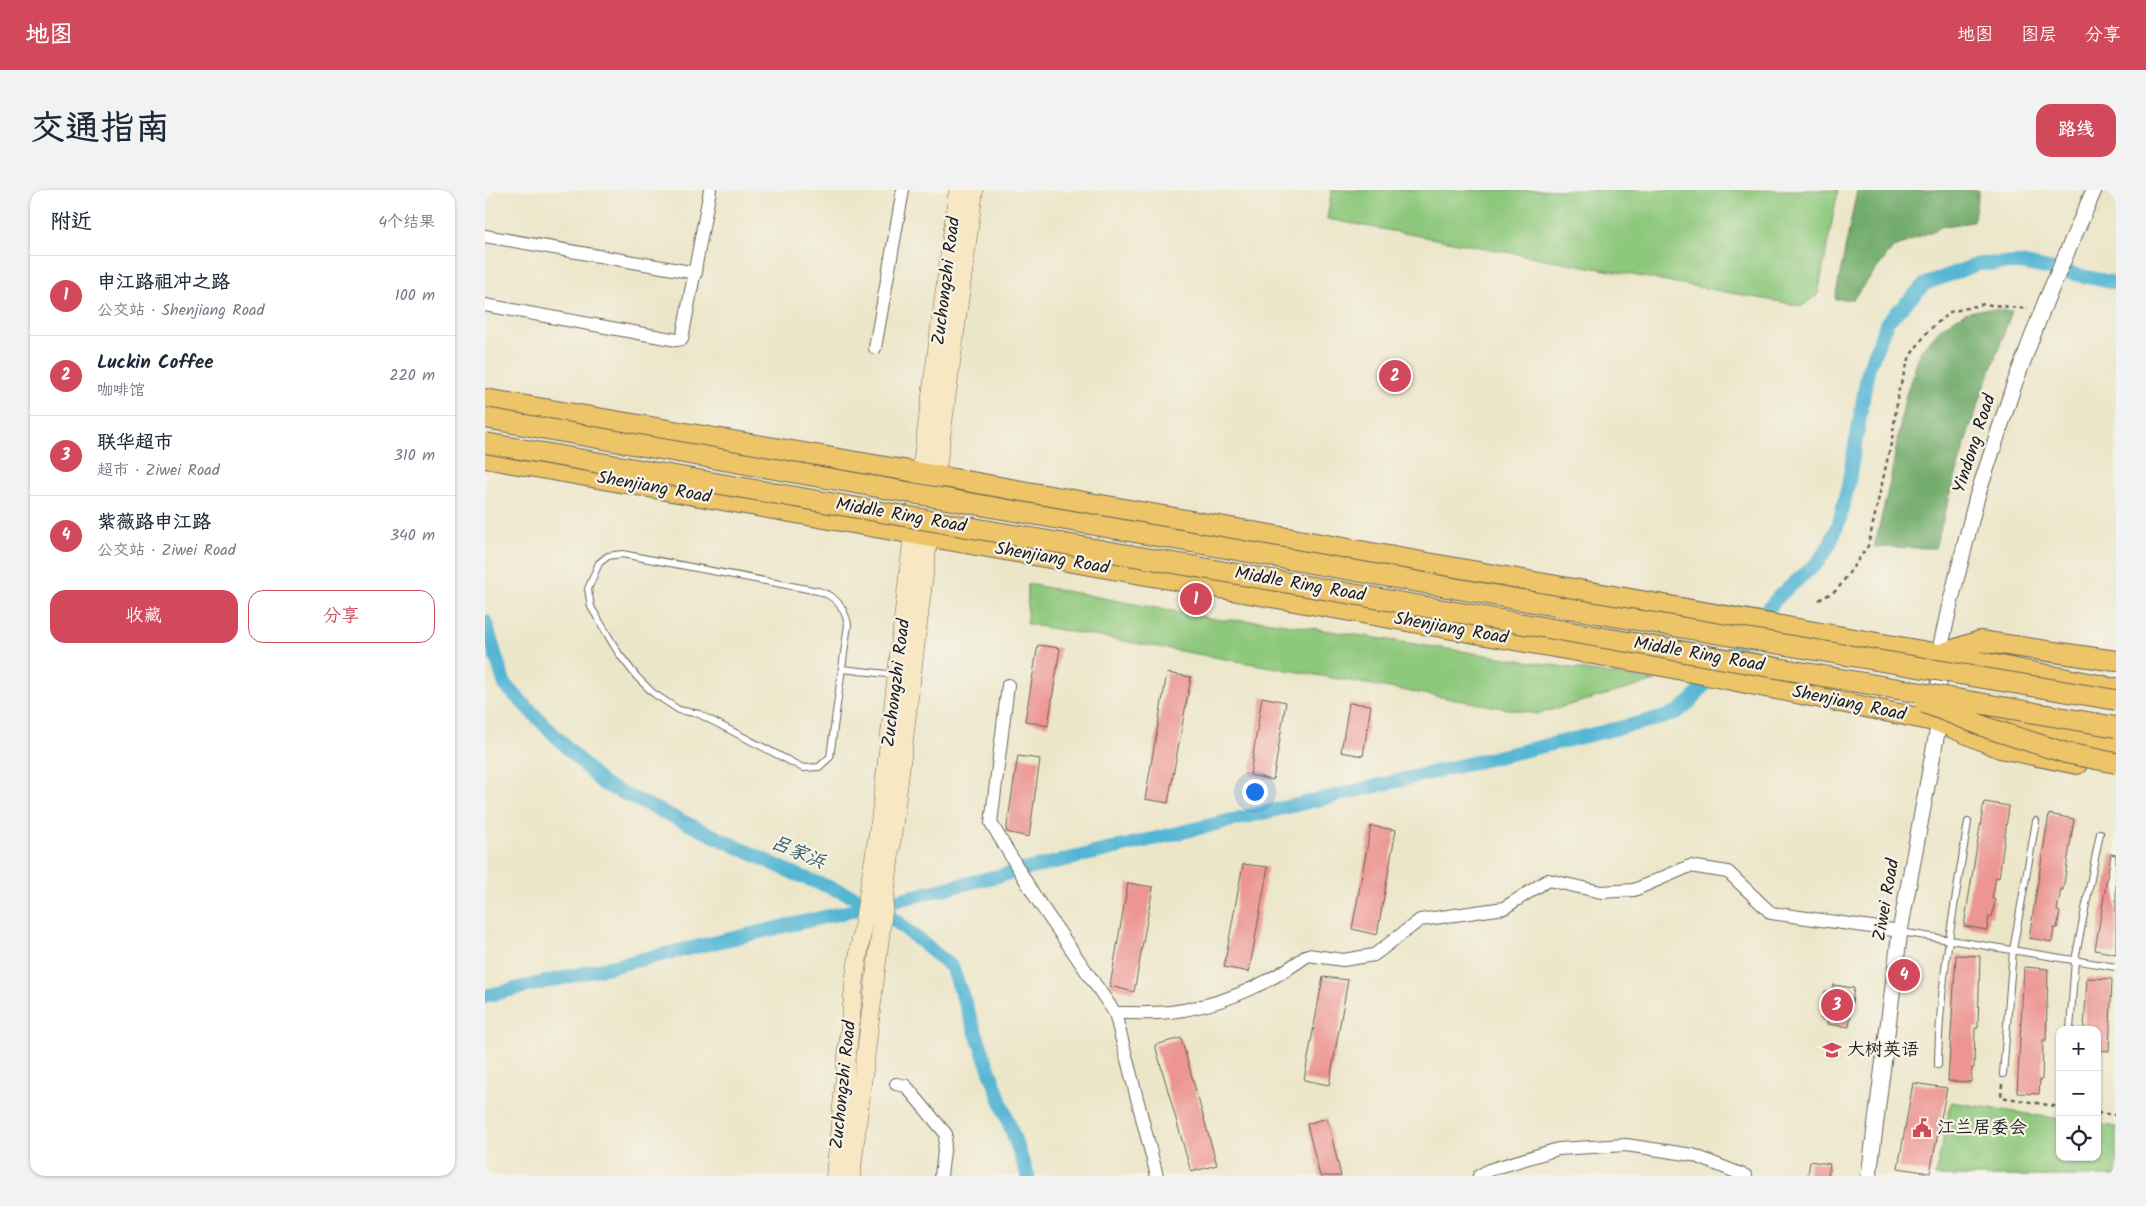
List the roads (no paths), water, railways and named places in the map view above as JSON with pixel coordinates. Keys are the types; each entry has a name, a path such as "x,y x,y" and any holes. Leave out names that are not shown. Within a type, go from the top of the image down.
{"main road":[{"name":"Zuchongzhi Road","path":"835,1176 855,976 887,824 929,474 959,190"},
{"name":"Zuchongzhi Road","path":"929,474 974,190"},
{"path":"485,399 929,474 1939,654 2116,688"},
{"name":"Middle Ring Road","path":"485,418 1613,616 2116,700"},
{"name":"Middle Ring Road","path":"485,442 2116,727"},
{"name":"Shenjiang Road","path":"493,459 1750,683 1939,722 2000,748 2116,772"},
{"name":"Zuchongzhi Road","path":"851,1176 875,983 898,675 921,535"},
{"path":"1939,654 1980,641 2116,661"},
{"path":"1885,688 1991,729 2066,753 2116,763"},
{"path":"2065,691 2116,688"},
{"path":"1939,722 2018,727 2116,744"}],"street":[{"path":"485,306 677,340 682,339 711,190"},
{"path":"875,348 903,190"},
{"name":"Yindong Road","path":"1939,722 1939,654 1965,538 2014,385 2045,303 2094,190"},
{"path":"485,236 696,273"},
{"path":"1008,685 991,823 1036,898 1115,1014 1157,1176"},
{"name":"Ziwei Road","path":"1869,1176 1900,932 1939,722"},
{"path":"1115,1014 1170,1012 1232,998 1281,975 1308,955 1343,960 1374,954 1420,920 1504,908 1548,880 1601,892 1634,890 1690,866 1728,872 1771,913 1900,932"},
{"path":"896,1084 906,1086 946,1134 941,1176"},
{"path":"1479,1176 1489,1170 1558,1150 1626,1145 1693,1155 1746,1176"}],"lane":[{"path":"622,554 827,593 839,602 845,612 848,624 842,669 830,757 819,767 803,768 699,714 679,710 653,692 637,677 619,654 591,607 588,589 599,563 608,556 622,554"},
{"path":"842,669 898,675"},
{"path":"2003,1074 2013,950 2035,821"},
{"path":"1937,1066 1938,1032 1949,939 1968,822"},
{"path":"2070,1026 2075,960 2100,833"},
{"path":"1900,932 2116,966"}],"waterway":[{"path":"485,996 1665,717 1679,711 1691,701 1779,596 1818,562 1830,544 1840,519 1848,486 1868,370 1887,322 1925,284 1978,264 2021,263 2116,283"},
{"name":"吕家浜","path":"485,621 505,685 603,784 795,874 876,905 952,967 1028,1176"}],"place":[{"name":"Luckin Coffee","path":"1395,376"},
{"name":"申江路祖冲之路","path":"1196,599"},
{"name":"紫薇路申江路","path":"1904,975"},
{"name":"联华超市","path":"1837,1005"},
{"name":"大树英语","path":"1832,1050"},
{"name":"江兰居委会","path":"1922,1128"}]}
